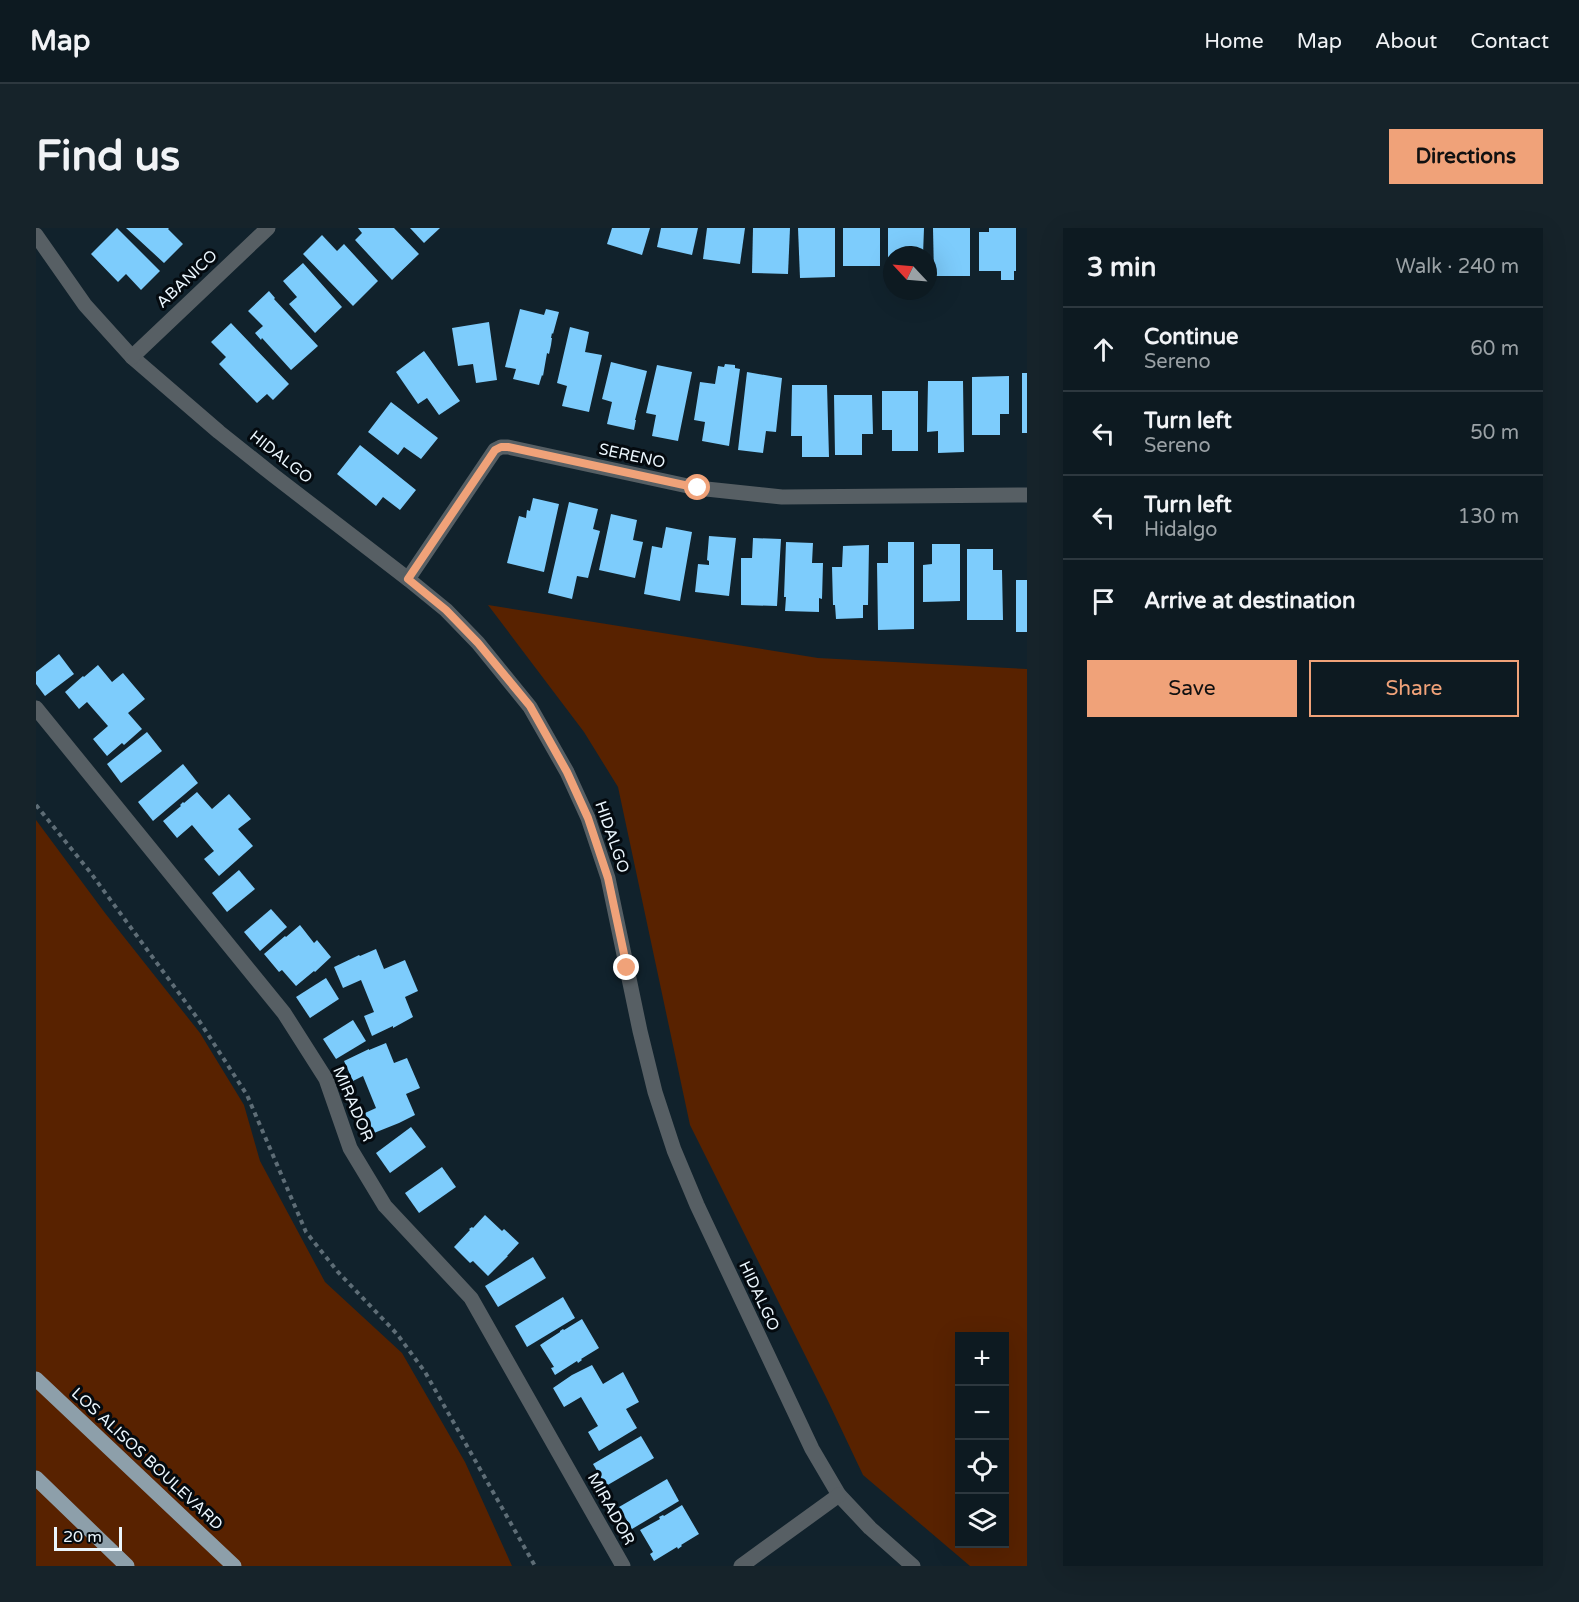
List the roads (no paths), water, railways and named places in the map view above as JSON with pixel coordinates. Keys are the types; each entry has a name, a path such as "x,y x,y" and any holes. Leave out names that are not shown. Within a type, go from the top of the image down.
{"main road":[{"name":"LOS ALISOS BOULEVARD","path":"36,1379 234,1566"},
{"path":"36,1478 127,1566"}],"street":[{"name":"ABANICO","path":"132,357 268,228"},
{"name":"HIDALGO","path":"36,235 85,305 132,357 273,475 446,610 478,643 530,706 567,772 588,818 608,878 655,1092 674,1150 697,1205 812,1449 839,1494 870,1528 913,1566"},
{"name":"SERENO","path":"408,579 495,450 501,447 698,488 782,497 1027,495"},
{"name":"MIRADOR","path":"36,708 284,1013 326,1079 351,1148 385,1206 471,1298 623,1566"},
{"path":"741,1566 839,1494"}]}
